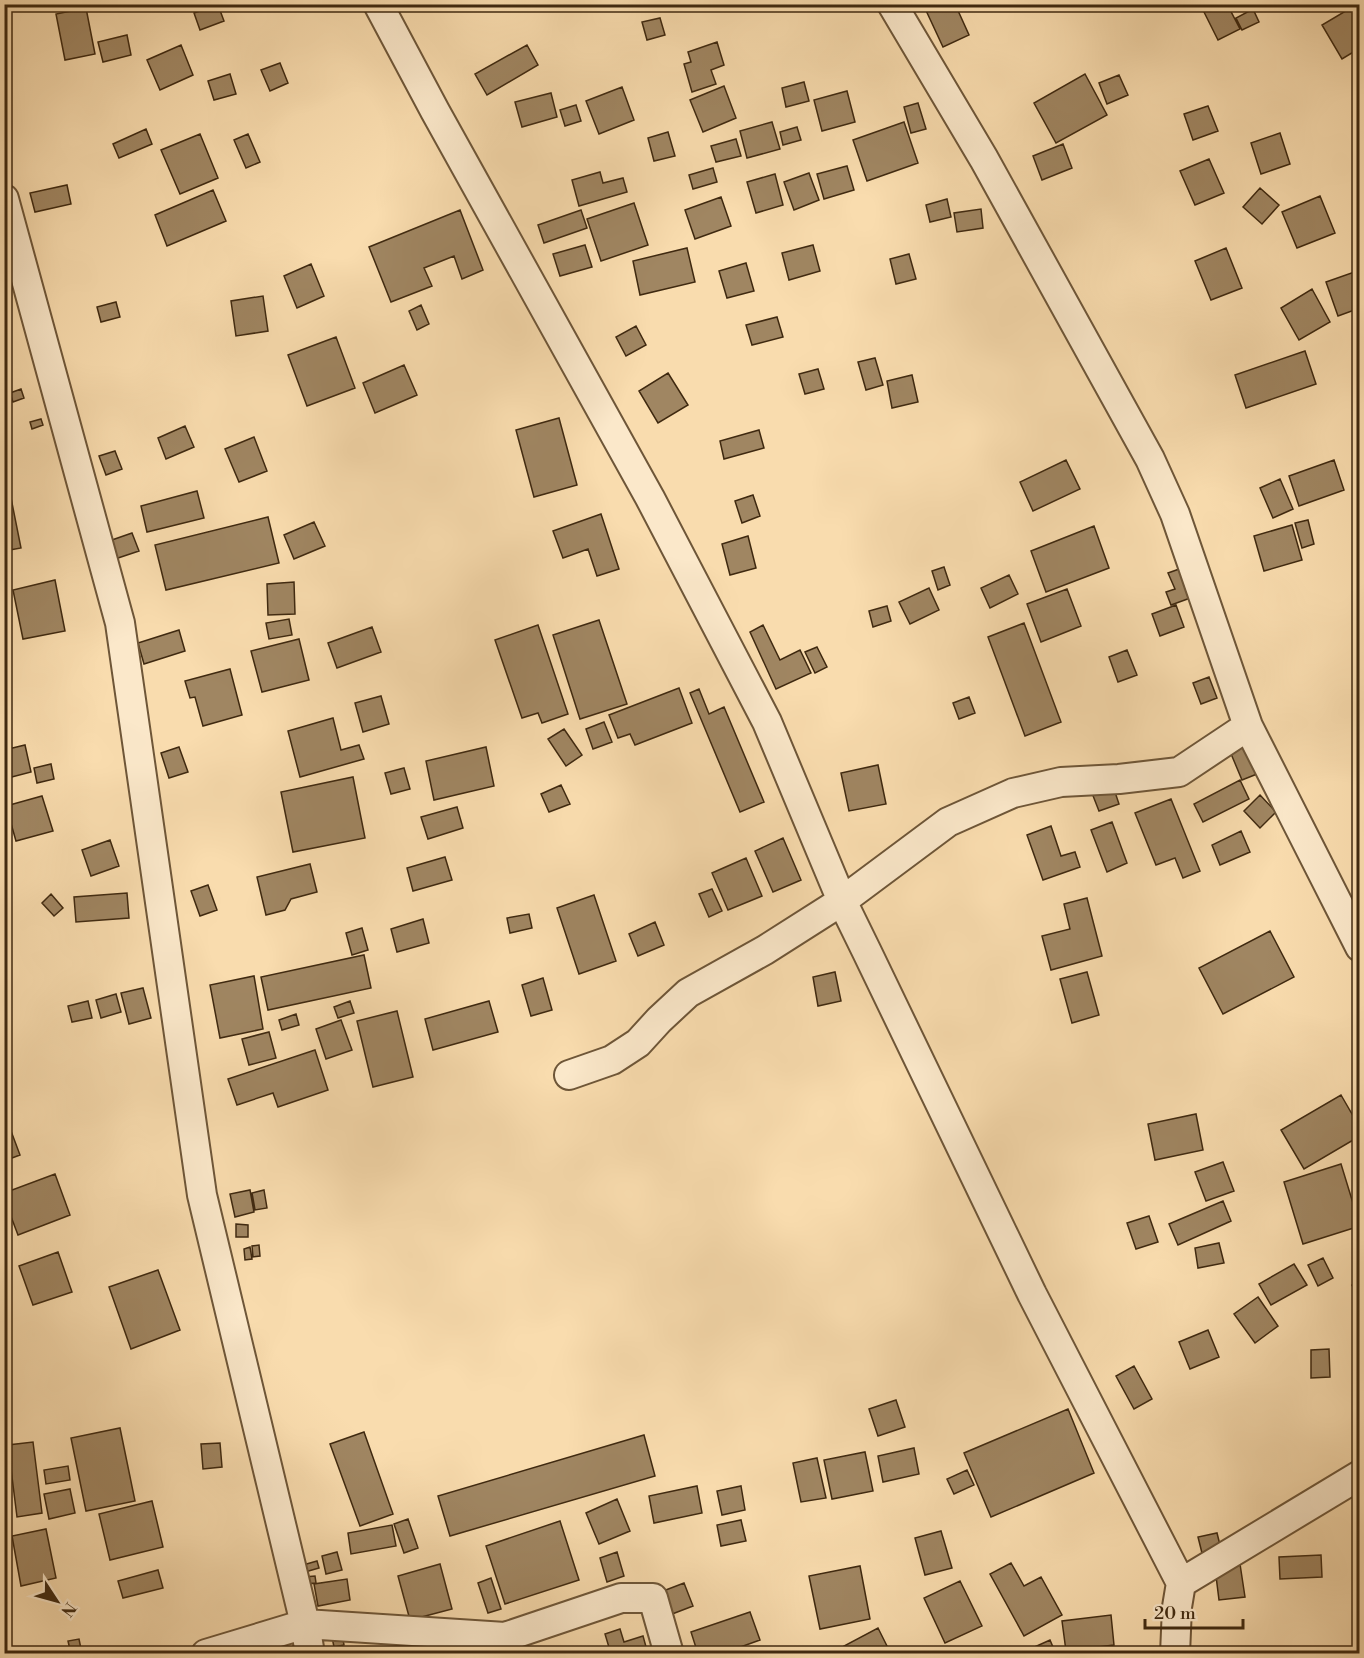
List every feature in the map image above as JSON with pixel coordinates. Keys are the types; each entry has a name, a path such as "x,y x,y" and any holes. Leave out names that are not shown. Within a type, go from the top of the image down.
{"street":[{"path":"378,4 650,498 761,712 842,901 1032,1294 1181,1583 1177,1607 1175,1653"},
{"path":"892,4 984,159 1150,459 1175,514 1248,726 1359,947"},
{"path":"4,199 120,623 202,1195 310,1653"},
{"path":"569,1075 612,1060 638,1043 658,1020 688,993 765,950 842,901 948,822 1013,793 1061,782 1119,779 1179,771 1248,726"},
{"path":"1181,1583 1359,1475"},
{"path":"206,1653 305,1624 505,1637 621,1598 653,1598 669,1653"}],"building":[{"path":"496,4 511,4 498,10"},
{"path":"923,4 955,4 969,35 943,47"},
{"path":"1200,4 1227,4 1240,29 1218,40"},
{"path":"218,5 224,21 200,30 194,13"},
{"path":"1354,6 1360,16 1360,48 1342,59 1322,25"},
{"path":"86,8 95,54 65,60 56,14"},
{"path":"1253,9 1259,22 1242,30 1236,18"},
{"path":"660,18 665,35 647,40 642,22"},
{"path":"127,35 131,55 103,62 98,42"},
{"path":"717,42 724,65 711,70 716,84 692,92 684,64 691,62 688,52"},
{"path":"181,45 193,75 160,90 147,60"},
{"path":"527,45 538,65 487,95 475,74"},
{"path":"280,63 288,83 270,91 261,70"},
{"path":"230,74 236,94 214,100 208,81"},
{"path":"1085,74 1107,115 1056,143 1034,103"},
{"path":"1119,75 1128,95 1107,104 1099,83"},
{"path":"804,82 809,101 786,107 782,88"},
{"path":"724,86 736,118 703,132 690,100"},
{"path":"622,87 634,120 599,134 586,101"},
{"path":"847,91 855,122 822,131 814,100"},
{"path":"551,93 557,117 522,127 515,102"},
{"path":"918,103 926,129 911,133 904,107"},
{"path":"576,105 581,121 565,126 560,110"},
{"path":"1208,106 1218,131 1193,140 1184,114"},
{"path":"772,122 780,149 747,158 740,131"},
{"path":"904,122 918,163 867,181 853,140"},
{"path":"797,127 801,140 783,145 780,132"},
{"path":"146,129 152,144 119,158 113,144"},
{"path":"668,132 675,156 654,161 648,138"},
{"path":"1280,133 1290,164 1261,174 1251,143"},
{"path":"200,134 218,178 180,194 161,150"},
{"path":"248,134 260,162 246,168 234,140"},
{"path":"736,139 741,156 716,162 711,146"},
{"path":"1063,144 1072,168 1042,180 1033,156"},
{"path":"1209,159 1224,193 1195,205 1180,171"},
{"path":"847,166 854,190 824,199 817,174"},
{"path":"713,168 717,182 693,189 689,175"},
{"path":"600,172 603,183 623,178 627,192 579,206 572,180"},
{"path":"809,173 819,200 794,210 784,182"},
{"path":"775,174 783,205 756,213 747,182"},
{"path":"67,185 71,204 35,212 30,193"},
{"path":"1260,188 1279,205 1262,224 1243,207"},
{"path":"213,190 226,221 167,246 155,215"},
{"path":"1320,196 1335,233 1297,248 1282,212"},
{"path":"721,197 731,226 695,239 685,210"},
{"path":"947,199 951,217 930,222 926,205"},
{"path":"634,203 648,245 601,261 587,219"},
{"path":"981,209 983,228 957,232 954,213"},
{"path":"460,210 483,270 462,279 454,256 424,268 432,286 391,302 369,247"},
{"path":"581,210 587,228 544,243 538,225"},
{"path":"585,245 592,267 560,276 553,254"},
{"path":"813,245 820,271 789,280 782,253"},
{"path":"687,248 695,282 640,295 633,261"},
{"path":"1226,248 1242,288 1211,300 1195,261"},
{"path":"909,254 916,279 896,284 890,259"},
{"path":"746,263 754,291 727,298 719,271"},
{"path":"311,264 324,296 297,308 284,276"},
{"path":"1360,270 1360,308 1338,316 1326,282"},
{"path":"1312,289 1330,322 1299,340 1281,308"},
{"path":"263,296 268,331 236,336 231,301"},
{"path":"116,302 120,317 101,322 97,307"},
{"path":"421,305 429,324 417,330 409,311"},
{"path":"777,317 783,337 752,345 746,325"},
{"path":"636,326 646,345 626,356 616,337"},
{"path":"1360,335 1360,352 1354,337"},
{"path":"336,337 355,388 307,406 288,355"},
{"path":"1305,351 1316,384 1246,408 1235,375"},
{"path":"875,358 883,385 866,390 858,362"},
{"path":"404,365 417,395 375,413 363,383"},
{"path":"818,369 824,389 805,394 799,374"},
{"path":"668,373 688,405 658,423 639,391"},
{"path":"912,375 918,402 892,408 887,381"},
{"path":"21,389 24,398 13,402 10,393"},
{"path":"559,418 577,485 534,497 516,430"},
{"path":"41,419 43,425 32,429 30,422"},
{"path":"185,426 194,447 166,459 158,438"},
{"path":"759,430 764,448 724,459 720,441"},
{"path":"254,437 267,471 239,482 225,449"},
{"path":"115,451 122,469 106,475 99,456"},
{"path":"1066,460 1080,489 1033,511 1020,482"},
{"path":"1334,460 1344,490 1299,506 1289,476"},
{"path":"1280,479 1293,509 1273,518 1260,488"},
{"path":"197,491 204,518 147,532 141,506"},
{"path":"753,495 760,516 742,523 735,501"},
{"path":"11,498 21,548 4,551 4,499"},
{"path":"601,514 619,569 597,576 588,549 563,558 553,531"},
{"path":"268,517 279,563 166,590 155,545"},
{"path":"1308,520 1314,544 1302,548 1295,523"},
{"path":"314,522 325,546 294,559 284,535"},
{"path":"1292,525 1302,560 1264,571 1254,536"},
{"path":"1094,526 1109,568 1046,592 1031,551"},
{"path":"132,533 139,551 115,559 109,541"},
{"path":"748,536 756,568 730,575 722,544"},
{"path":"944,567 950,585 938,590 932,571"},
{"path":"1182,568 1193,597 1171,605 1166,592 1175,589 1168,573"},
{"path":"1009,575 1018,594 990,608 981,588"},
{"path":"55,580 65,631 23,639 13,590"},
{"path":"294,582 295,614 268,615 267,584"},
{"path":"929,588 939,610 910,624 899,602"},
{"path":"1067,589 1081,626 1041,642 1027,604"},
{"path":"1176,605 1184,627 1160,636 1152,614"},
{"path":"887,606 891,621 873,627 869,611"},
{"path":"289,619 292,635 269,639 266,623"},
{"path":"599,620 627,704 580,719 553,635"},
{"path":"1024,623 1061,722 1025,736 988,637"},
{"path":"538,625 568,714 542,723 538,713 522,718 495,640"},
{"path":"763,625 780,660 800,650 811,673 776,689 750,632"},
{"path":"372,627 381,652 337,668 328,643"},
{"path":"179,630 185,651 144,664 138,643"},
{"path":"299,639 309,680 262,692 251,651"},
{"path":"817,647 827,667 815,673 805,652"},
{"path":"1127,650 1137,675 1118,682 1109,657"},
{"path":"230,669 242,715 203,726 195,697 190,698 185,681"},
{"path":"1209,677 1217,698 1201,704 1193,683"},
{"path":"679,688 692,723 635,745 630,734 618,738 609,715"},
{"path":"699,689 709,714 724,707 764,802 740,812 690,693"},
{"path":"381,696 389,724 363,732 355,703"},
{"path":"969,697 975,713 959,719 953,703"},
{"path":"333,718 341,750 359,745 364,759 300,777 288,731"},
{"path":"604,722 612,742 593,749 586,729"},
{"path":"564,729 582,755 566,766 548,739"},
{"path":"1244,743 1257,774 1242,780 1229,749"},
{"path":"25,745 31,772 4,779 4,750"},
{"path":"179,747 188,772 169,778 161,753"},
{"path":"486,747 494,786 434,800 426,761"},
{"path":"51,764 54,779 37,783 34,768"},
{"path":"878,765 886,804 849,811 841,773"},
{"path":"404,768 410,789 391,794 385,773"},
{"path":"353,777 365,838 293,852 281,792"},
{"path":"1111,780 1119,804 1099,811 1090,788"},
{"path":"1240,780 1249,799 1203,822 1194,804"},
{"path":"561,785 570,804 549,812 541,794"},
{"path":"1260,795 1276,812 1260,828 1244,811"},
{"path":"42,796 53,831 16,841 6,806"},
{"path":"1171,799 1200,871 1183,878 1175,858 1156,865 1135,813"},
{"path":"457,807 463,828 428,839 421,817"},
{"path":"1112,822 1127,863 1107,872 1091,830"},
{"path":"1051,826 1061,856 1075,852 1080,867 1043,880 1027,835"},
{"path":"1241,831 1250,852 1220,865 1212,845"},
{"path":"783,838 801,880 773,892 755,851"},
{"path":"110,840 119,866 91,876 82,850"},
{"path":"445,857 452,880 413,891 407,868"},
{"path":"746,858 762,896 728,910 712,873"},
{"path":"310,864 317,892 291,899 285,910 266,915 257,877"},
{"path":"208,885 217,910 200,916 191,891"},
{"path":"712,889 722,911 709,917 699,894"},
{"path":"127,893 129,918 76,922 74,897"},
{"path":"51,894 63,908 54,916 42,903"},
{"path":"594,895 616,961 579,974 557,908"},
{"path":"1087,898 1102,956 1051,970 1042,936 1070,929 1064,904"},
{"path":"529,914 532,928 510,933 507,918"},
{"path":"423,919 429,943 397,952 391,929"},
{"path":"655,922 664,945 638,956 629,934"},
{"path":"362,928 368,950 352,955 346,933"},
{"path":"1270,931 1294,977 1223,1014 1199,968"},
{"path":"364,955 371,988 268,1010 261,977"},
{"path":"835,972 841,1001 818,1006 813,977"},
{"path":"1087,972 1099,1015 1072,1023 1060,979"},
{"path":"254,976 263,1029 220,1038 210,985"},
{"path":"543,978 552,1010 531,1016 522,985"},
{"path":"143,988 151,1018 129,1024 121,993"},
{"path":"116,994 121,1012 101,1018 96,1000"},
{"path":"88,1001 92,1018 72,1022 68,1006"},
{"path":"350,1001 354,1013 338,1018 334,1007"},
{"path":"489,1001 498,1032 433,1050 425,1019"},
{"path":"397,1011 413,1077 373,1087 357,1021"},
{"path":"296,1014 299,1025 282,1030 279,1020"},
{"path":"341,1020 352,1050 326,1059 316,1029"},
{"path":"269,1032 276,1058 249,1065 242,1039"},
{"path":"315,1050 328,1090 278,1107 273,1093 237,1105 228,1079"},
{"path":"1341,1095 1360,1128 1360,1136 1304,1169 1281,1130"},
{"path":"1196,1114 1203,1150 1155,1160 1148,1124"},
{"path":"8,1123 20,1155 4,1161 4,1125"},
{"path":"1223,1162 1234,1191 1206,1201 1195,1172"},
{"path":"1341,1164 1360,1226 1303,1244 1284,1182"},
{"path":"55,1174 70,1215 18,1235 4,1193"},
{"path":"250,1190 254,1212 235,1217 230,1194"},
{"path":"264,1190 267,1208 255,1210 252,1193"},
{"path":"1223,1201 1231,1221 1178,1245 1169,1224"},
{"path":"1149,1216 1158,1242 1136,1249 1127,1223"},
{"path":"236,1224 248,1225 248,1237 236,1237"},
{"path":"1219,1243 1224,1263 1198,1268 1195,1248"},
{"path":"259,1245 260,1256 253,1257 252,1246"},
{"path":"250,1247 252,1259 245,1260 244,1249"},
{"path":"58,1252 72,1292 33,1305 19,1266"},
{"path":"1323,1258 1333,1278 1318,1286 1308,1265"},
{"path":"1294,1264 1307,1285 1271,1305 1259,1284"},
{"path":"158,1270 180,1330 131,1349 109,1287"},
{"path":"1360,1281 1360,1302 1352,1285"},
{"path":"1258,1297 1278,1326 1255,1343 1234,1314"},
{"path":"1208,1330 1219,1357 1190,1369 1179,1342"},
{"path":"1329,1349 1330,1377 1311,1378 1311,1350"},
{"path":"1134,1366 1152,1399 1134,1409 1116,1376"},
{"path":"896,1400 905,1427 878,1436 869,1409"},
{"path":"1068,1409 1094,1473 991,1517 964,1453"},
{"path":"120,1428 135,1501 86,1511 71,1438"},
{"path":"364,1432 393,1514 360,1526 330,1444"},
{"path":"644,1435 655,1476 450,1536 438,1496"},
{"path":"33,1442 42,1513 17,1517 8,1445"},
{"path":"220,1443 222,1467 203,1469 201,1444"},
{"path":"914,1448 919,1474 883,1482 878,1456"},
{"path":"865,1452 873,1491 832,1499 824,1460"},
{"path":"817,1458 826,1498 801,1502 793,1463"},
{"path":"68,1466 70,1480 46,1484 44,1470"},
{"path":"967,1470 974,1485 954,1494 947,1479"},
{"path":"697,1486 702,1513 654,1523 649,1496"},
{"path":"741,1486 745,1510 722,1515 717,1491"},
{"path":"70,1489 75,1513 49,1519 44,1494"},
{"path":"617,1499 630,1531 599,1544 586,1513"},
{"path":"152,1501 163,1547 110,1560 99,1514"},
{"path":"408,1519 418,1548 404,1553 394,1524"},
{"path":"741,1520 746,1541 721,1546 717,1525"},
{"path":"560,1521 579,1580 505,1604 486,1546"},
{"path":"392,1525 396,1546 351,1554 348,1533"},
{"path":"46,1529 56,1578 21,1586 12,1536"},
{"path":"941,1531 952,1568 925,1575 915,1538"},
{"path":"1217,1533 1223,1557 1204,1561 1198,1537"},
{"path":"337,1552 342,1570 326,1574 322,1556"},
{"path":"617,1552 624,1576 607,1582 600,1558"},
{"path":"1321,1555 1322,1577 1280,1579 1279,1557"},
{"path":"317,1561 319,1568 305,1572 303,1565"},
{"path":"1011,1563 1024,1586 1041,1577 1062,1615 1024,1636 990,1574"},
{"path":"440,1564 452,1609 410,1620 398,1576"},
{"path":"1240,1564 1245,1597 1219,1600 1215,1568"},
{"path":"860,1566 870,1619 820,1629 809,1576"},
{"path":"158,1570 163,1588 123,1598 118,1581"},
{"path":"315,1576 316,1583 304,1584 304,1577"},
{"path":"491,1578 501,1609 488,1613 478,1583"},
{"path":"347,1579 350,1600 318,1606 314,1584"},
{"path":"960,1581 982,1626 945,1643 924,1598"},
{"path":"684,1583 693,1606 667,1616 658,1593"},
{"path":"750,1612 760,1640 721,1654 698,1654 691,1632"},
{"path":"1111,1615 1114,1645 1066,1651 1062,1621"},
{"path":"878,1628 891,1654 848,1654 844,1646"},
{"path":"620,1629 624,1642 643,1636 648,1654 611,1654 605,1634"},
{"path":"342,1634 344,1645 334,1647 332,1637"},
{"path":"79,1639 82,1654 71,1654 68,1641"},
{"path":"1050,1640 1056,1654 1019,1654"}]}
